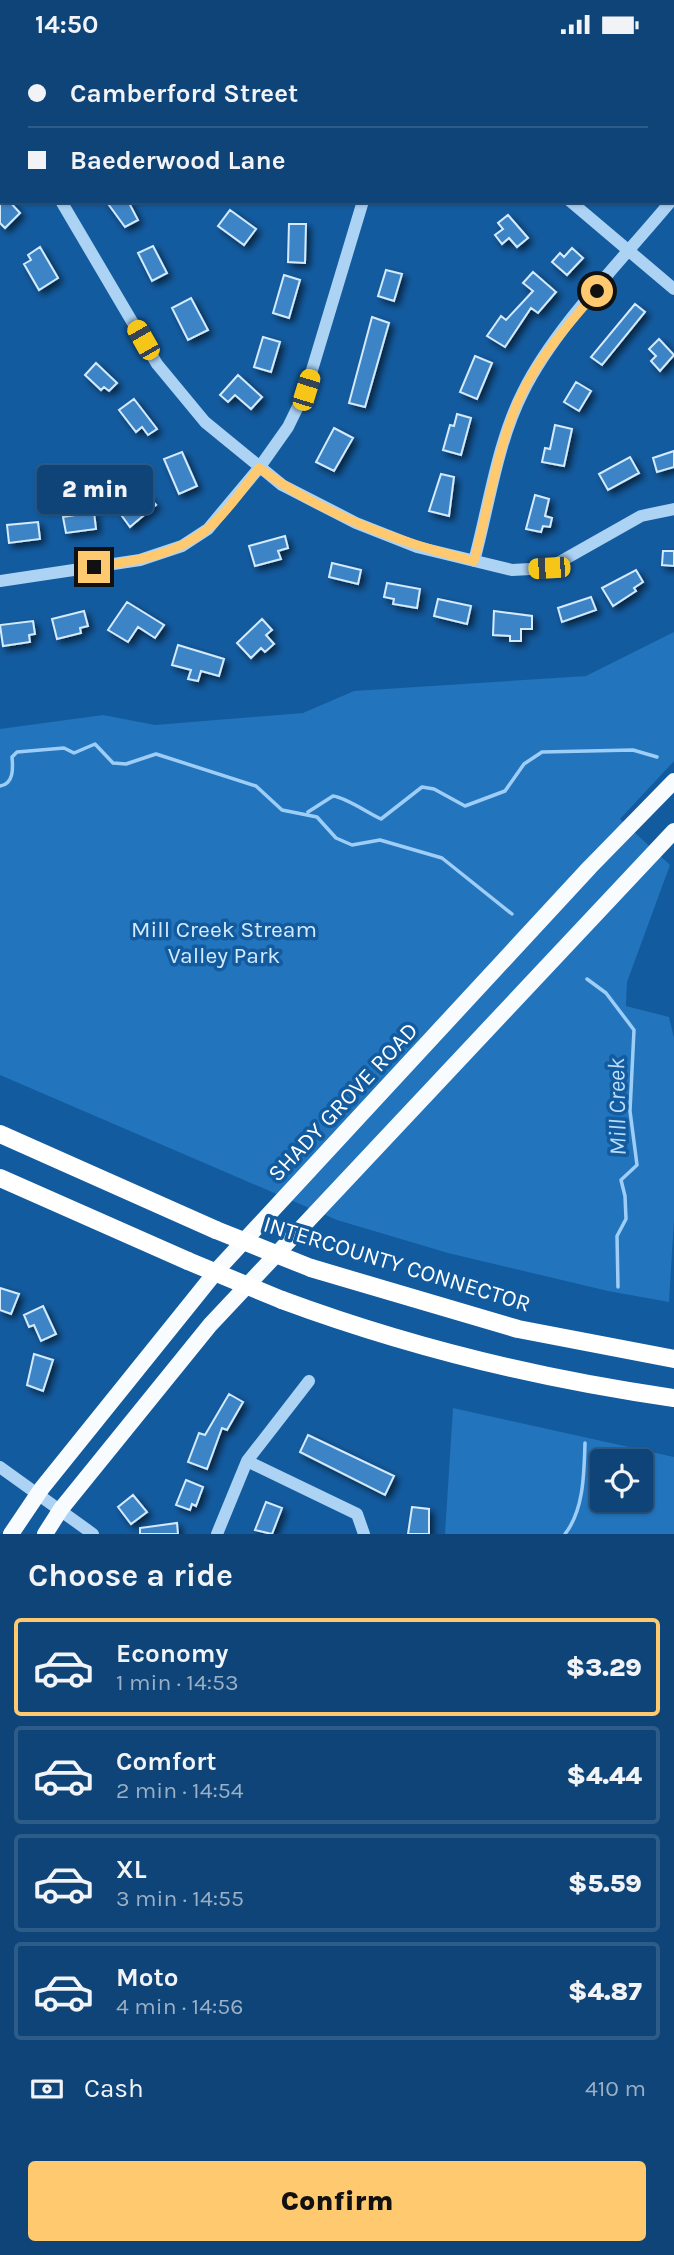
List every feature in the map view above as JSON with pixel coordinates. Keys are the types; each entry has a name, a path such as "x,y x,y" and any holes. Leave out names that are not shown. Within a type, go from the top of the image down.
{"highway":[{"name":"INTERCOUNTY CONNECTOR","path":"0,1134 216,1230 311,1268 518,1329 674,1359"},
{"path":"0,1178 188,1261 359,1328 494,1365 603,1388 674,1398"}],"main road":[{"name":"SHADY GROVE ROAD","path":"45,1534 50,1502 219,1268 674,781"},
{"name":"SHADY GROVE ROAD","path":"10,1534 50,1502 210,1325 674,831"}],"street":[{"path":"62,203 157,363 205,422 282,485 356,523 417,547 512,570 549,568 641,516 674,509"},
{"path":"0,581 140,560 182,546 208,529 259,468 288,427 306,390 362,203"},
{"path":"572,203 674,289"},
{"path":"474,561 513,414 524,390 547,350 670,203"},
{"path":"217,1534 247,1461 309,1381"},
{"path":"247,1461 357,1514 364,1534"},
{"path":"0,1467 93,1534"}],"green space":[{"name":"Mill Creek Stream Valley Park","path":"674,632 674,761 620,819 670,865 627,982 626,1006 669,1017 674,1038 674,1219 669,1302 608,1291 448,1253 337,1220 0,1075 0,729 103,715 155,725 303,713 354,691 586,676"},
{"path":"453,1408 638,1449 590,1449 590,1512 653,1512 653,1452 674,1457 674,1534 445,1534"}],"building":[{"path":"0,203 11,203 20,213 5,228 0,223"},
{"path":"107,203 129,203 138,220 125,227"},
{"path":"230,210 256,229 244,245 218,226"},
{"path":"508,215 528,238 517,247 509,238 502,244 495,235 503,229 498,223"},
{"path":"289,224 306,224 305,263 288,262"},
{"path":"153,246 167,273 152,281 138,253"},
{"path":"40,247 58,278 39,290 24,264 31,260 28,255"},
{"path":"572,248 583,258 567,275 552,262 560,253 564,257"},
{"path":"386,270 402,274 394,301 378,296"},
{"path":"533,272 556,292 538,313 531,308 505,347 487,336 501,316 506,320 533,291 523,283"},
{"path":"284,275 300,280 289,318 273,313"},
{"path":"191,298 208,330 188,340 172,308"},
{"path":"635,304 645,312 602,365 591,357"},
{"path":"372,317 389,323 365,407 349,403"},
{"path":"263,337 280,342 271,372 254,367"},
{"path":"659,339 674,355 660,371 651,361 656,356 649,349"},
{"path":"475,356 492,363 477,399 460,392"},
{"path":"96,363 117,383 109,391 104,387 101,390 85,375"},
{"path":"238,375 262,397 251,409 235,395 228,402 220,395"},
{"path":"576,382 591,391 579,411 564,402"},
{"path":"134,399 157,429 148,435 142,427 136,432 119,410"},
{"path":"457,414 471,418 461,455 443,450 450,425 454,426"},
{"path":"555,425 572,429 564,466 542,462 545,448 550,449"},
{"path":"334,428 353,438 334,471 316,462"},
{"path":"674,451 674,467 657,472 653,458"},
{"path":"182,452 197,486 179,494 164,459"},
{"path":"630,457 639,473 608,490 599,474"},
{"path":"441,474 454,477 449,516 429,511"},
{"path":"535,495 549,499 545,516 552,518 550,527 543,526 541,532 526,529"},
{"path":"139,496 143,500 148,496 156,505 130,527 119,512"},
{"path":"94,512 96,529 66,533 63,517"},
{"path":"38,522 40,539 9,543 7,525"},
{"path":"285,536 288,548 278,551 281,559 255,566 249,546"},
{"path":"663,551 674,551 674,566 662,565"},
{"path":"332,563 361,570 358,584 329,577"},
{"path":"636,570 643,582 634,588 636,591 613,606 602,588"},
{"path":"387,583 420,589 417,608 393,604 394,599 384,597"},
{"path":"591,597 596,610 562,622 558,608"},
{"path":"438,599 471,606 467,624 434,616"},
{"path":"127,602 164,625 155,638 138,627 128,642 108,630"},
{"path":"84,611 88,626 80,628 81,633 57,639 52,619"},
{"path":"494,611 532,616 532,629 521,629 521,641 510,641 510,636 493,635"},
{"path":"262,619 272,630 266,635 274,644 265,652 261,648 251,658 237,643"},
{"path":"33,621 35,634 29,635 30,642 3,646 0,625"},
{"path":"178,645 224,659 219,676 201,671 198,681 188,679 191,670 172,665"},
{"path":"0,1288 19,1294 11,1314 0,1310"},
{"path":"43,1306 56,1334 41,1341 34,1325 29,1327 24,1315"},
{"path":"34,1354 53,1360 43,1391 27,1385"},
{"path":"229,1394 243,1402 227,1430 222,1428 207,1469 188,1462 199,1433 205,1435"},
{"path":"308,1435 394,1476 385,1495 300,1452"},
{"path":"186,1480 203,1487 196,1506 192,1504 190,1510 176,1505"},
{"path":"133,1495 147,1512 131,1524 118,1507"},
{"path":"266,1502 282,1508 272,1534 255,1530"},
{"path":"412,1507 429,1509 429,1534 408,1534"},
{"path":"177,1523 178,1534 140,1534 140,1528"}],"waterway":[{"name":"Mill Creek","path":"0,786 10,779 12,757 17,752 64,748 74,753 95,744 113,763 126,764 156,754 256,786 282,810 317,817 336,838 352,845 380,840 442,858 512,914"},
{"path":"308,812 333,796 381,819 422,787 434,789 465,806 505,791 524,764 542,752 633,750 657,757"},
{"name":"Mill Creek","path":"587,979 606,993 634,1030 630,1111 637,1165 621,1180 626,1219 617,1236 618,1287"},
{"name":"Mill Creek","path":"565,1534 579,1503 585,1443"}],"route":[{"path":"94,567 140,560 182,546 208,529 259,468 282,485 356,523 417,547 474,561 513,414 547,350 597,291"}]}
